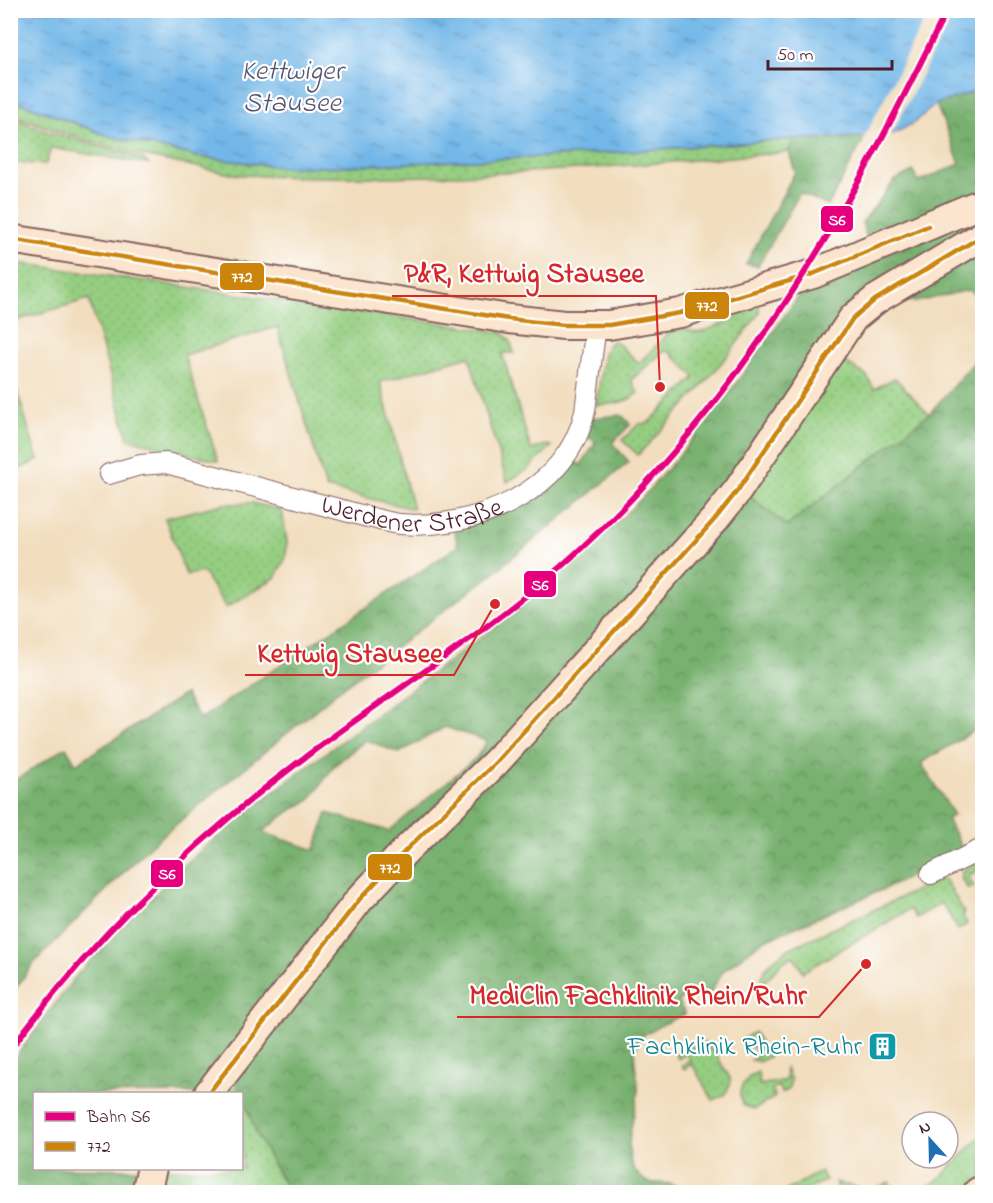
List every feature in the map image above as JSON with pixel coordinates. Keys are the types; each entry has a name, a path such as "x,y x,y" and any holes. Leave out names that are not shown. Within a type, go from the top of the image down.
{"main road":[{"path":"10,239 510,319 564,325 596,325 628,323 680,313 813,274 982,203"},
{"path":"210,1092 359,900 406,850 496,762 716,519 738,490 853,318 875,300 982,236"},
{"path":"146,1192 152,1170"},
{"path":"978,1192 982,1190"}],"street":[{"name":"Werdener Straße","path":"109,474 140,465 166,464 399,524 430,524 479,515 500,508 539,483 572,448 585,411 596,325"},
{"path":"931,874 982,849"}],"green space":[{"path":"982,89 982,190 868,241 862,223 895,180 913,171 918,182 960,164 936,104"},
{"path":"10,99 109,136 200,157 283,167 578,155 793,139 789,152 585,168 380,177 238,175 151,157 57,130 11,114"},
{"path":"11,117 45,131 143,159 148,164 51,148 46,164 11,163"},
{"path":"865,137 828,206 800,193 758,266 746,264 795,172 789,152 793,139"},
{"path":"982,213 982,229 862,303 712,515 200,1092 33,1092 33,1170 143,1170 137,1192 11,1192 11,1063 76,976 182,867 237,819 492,629 611,528 642,498 730,392 803,290","holes":["445,727 487,741 477,757 389,831 327,813 315,850 262,832 293,809 310,800 334,766 366,740 399,753"]},
{"path":"982,243 982,301 969,290 921,301 884,302"},
{"path":"11,262 502,332 510,341 514,353 502,353 531,450 546,445 552,446 527,470 507,482 469,356 380,382 413,509 326,488 277,327 184,355 218,461 128,439 89,299 11,322"},
{"path":"759,300 759,313 731,351 698,391 638,455 622,440 639,424 648,423 695,377 670,352 664,351 631,380 638,393 634,397 618,403 596,405 607,346 614,340 639,363 669,333 682,328 698,333 734,320 748,305"},
{"path":"982,353 982,726 921,763 954,815 947,819 963,850 893,885 761,942 723,971 704,1003 696,990 678,1001 685,1014 643,1035 635,1051 638,1091 630,1137 631,1160 635,1170 646,1181 670,1184 691,1192 289,1192 257,1135 243,1092 241,1092 233,1071 320,955 743,491 787,526 929,414"},
{"path":"834,355 867,376 874,389 895,378 929,414 787,526 743,491"},
{"path":"11,371 38,460 10,473"},
{"path":"621,415 631,424 612,443 629,462 491,575 342,688 150,846 33,964 11,995 11,783 66,747 76,764 185,694 200,719 458,546 453,524 572,460 581,465 596,442 584,435 592,418"},
{"path":"252,503 282,510 287,542 286,557 275,578 226,607 203,572 186,575 165,518 223,504"},
{"path":"982,859 982,868 968,876 974,887 968,889 961,878 962,871"},
{"path":"945,879 964,912 963,916 967,924 958,930 942,903 916,918 910,909 803,972 793,956 784,961 764,982 760,980 768,966 788,949"},
{"path":"754,1032 765,1051 771,1048 769,1057 759,1062 751,1060 757,1056 754,1048 740,1041"},
{"path":"704,1042 714,1051 730,1078 725,1095 713,1100 692,1064 684,1069 682,1065 690,1060 686,1054 678,1059 675,1054 691,1045 693,1048"},
{"path":"785,1067 791,1080 788,1090 782,1093 778,1086 772,1089 775,1097 754,1110 743,1105 741,1090 749,1078 758,1072 760,1085 786,1080"},
{"path":"233,1071 242,1092 217,1092"},
{"path":"243,1095 273,1166 289,1192 155,1192 162,1170 243,1170"},
{"path":"982,1135 982,1179 963,1192 921,1192 948,1170 960,1170 960,1158"},
{"path":"821,1171 826,1180 804,1192 784,1192"},
{"path":"889,1182 896,1192 863,1192"},
{"path":"835,1183 857,1187 863,1192 835,1192 839,1190"}],"water":[{"name":"Kettwiger Stausee","path":"10,11 982,11 982,89 936,104 914,123 889,136 793,139 578,155 283,167 200,157 109,136 11,99"}],"pier":[{"path":"929,11 954,11 889,139 863,140"}],"waterway":[{"path":"253,1192 258,1188 263,1188 268,1192"}],"rail line":[{"name":"S6","path":"10,1050 74,970 143,896 179,862 256,795 296,764 542,583 618,513 659,469 734,376 801,278 873,155 947,10"}],"transit line":[{"name":"772","path":"10,239 509,319 564,325 609,325 680,313 813,274 928,226"},
{"name":"772","path":"210,1092 359,900 406,850 496,762 715,519 738,490 853,318 875,300 982,236"}],"place":[{"name":"P&R, Kettwig Stausee","path":"660,387"},
{"name":"Kettwig Stausee","path":"495,604"},
{"name":"MediClin Fachklinik Rhein/Ruhr","path":"866,964"},
{"name":"Fachklinik Rhein-Ruhr","path":"883,1047"}]}
